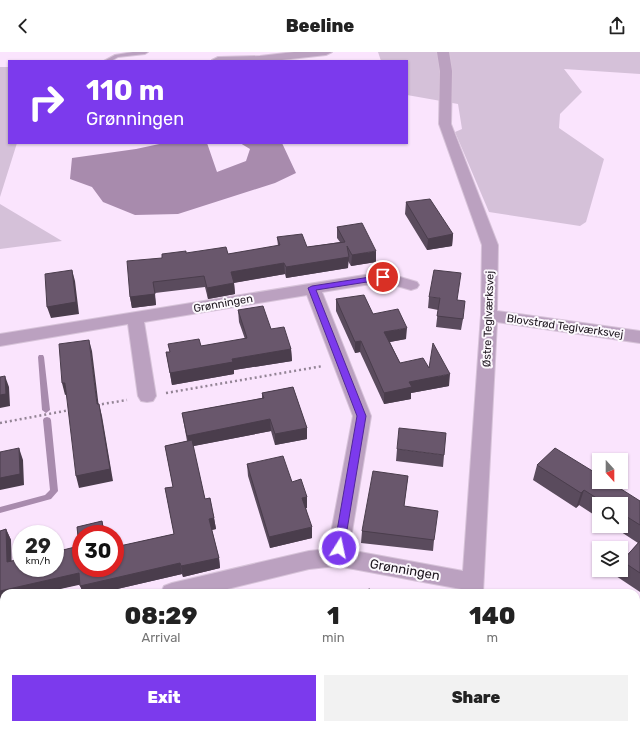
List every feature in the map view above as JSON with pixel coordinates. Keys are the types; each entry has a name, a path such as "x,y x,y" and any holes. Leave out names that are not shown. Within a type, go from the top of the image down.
{"street":[{"path":"218,60 260,59 326,52"},
{"name":"Østre Teglværksvej","path":"443,52 446,71 445,124 490,245 489,315 472,587"},
{"name":"Grønningen","path":"0,340 383,277 411,285"},
{"path":"312,288 362,416 338,557"},
{"name":"Blovstrød Teglværksvej","path":"489,315 640,337"},
{"path":"135,318 147,396"},
{"name":"Grønningen","path":"188,589 308,560 338,557 472,587"}],"lane":[{"path":"109,60 117,56 145,52"}],"path":[{"path":"93,406 341,363"},
{"path":"0,423 77,409"}],"shaded area":[{"path":"378,52 640,52 640,74 564,69 582,92 560,114 559,128 604,159 586,222 580,226 489,212 455,132 462,129 458,104 408,95 408,60 381,60"},
{"path":"0,67 8,67 8,144 17,144 0,197"},
{"path":"159,144 207,144 217,172 246,161 250,149 242,144 282,144 296,173 275,183 178,214 135,215 103,202 92,187 70,179 72,158 136,149"},
{"path":"0,204 62,241 0,249"}],"building":[{"path":"430,199 453,234 428,239 406,202"},
{"path":"362,223 376,251 352,255 347,246 349,257 286,267 284,263 231,272 234,283 207,288 204,276 153,282 155,294 130,297 127,261 162,258 162,254 186,251 186,253 226,247 228,254 280,245 277,237 302,234 307,247 345,242 337,227"},
{"path":"72,270 76,302 47,307 45,274"},
{"path":"434,270 461,273 457,300 465,301 463,319 437,316 440,298 429,297"},
{"path":"364,295 373,314 398,309 407,328 384,332 400,363 423,358 429,368 433,343 450,374 409,382 412,387 384,393 361,341 355,342 336,299"},
{"path":"263,306 271,329 284,327 291,349 232,359 233,362 170,373 166,352 170,352 168,344 199,339 201,346 247,338 238,310"},
{"path":"89,340 97,404 99,404 110,469 76,476 65,383 62,383 59,344"},
{"path":"5,376 6,394 0,395 0,377"},
{"path":"293,387 307,428 275,434 270,419 187,436 182,413 264,398 262,393"},
{"path":"399,428 446,433 444,455 397,449"},
{"path":"192,440 205,499 210,498 214,518 209,519 219,558 181,566 180,563 124,576 124,545 174,534 165,488 173,487 165,446"},
{"path":"19,448 20,474 0,478 0,452"},
{"path":"555,448 592,471 592,489 621,489 640,501 640,525 628,517 628,497 595,497 584,490 581,493 537,465"},
{"path":"283,456 292,482 301,479 307,497 302,498 312,527 269,537 247,464"},
{"path":"373,471 408,476 404,506 438,511 434,540 362,531"},
{"path":"102,521 103,525 85,525"},
{"path":"6,529 7,562 12,561 12,577 61,577 9,589 0,589 0,531"},
{"path":"640,541 640,573 628,565 628,554"},
{"path":"72,548 72,575 64,576 64,550"},
{"path":"79,577 119,577 80,586"}],"waterway":[{"path":"41,357 46,410"},
{"path":"0,510 48,497 54,491 47,420"}],"route":[{"path":"339,548 362,416 312,288 383,277"}]}
